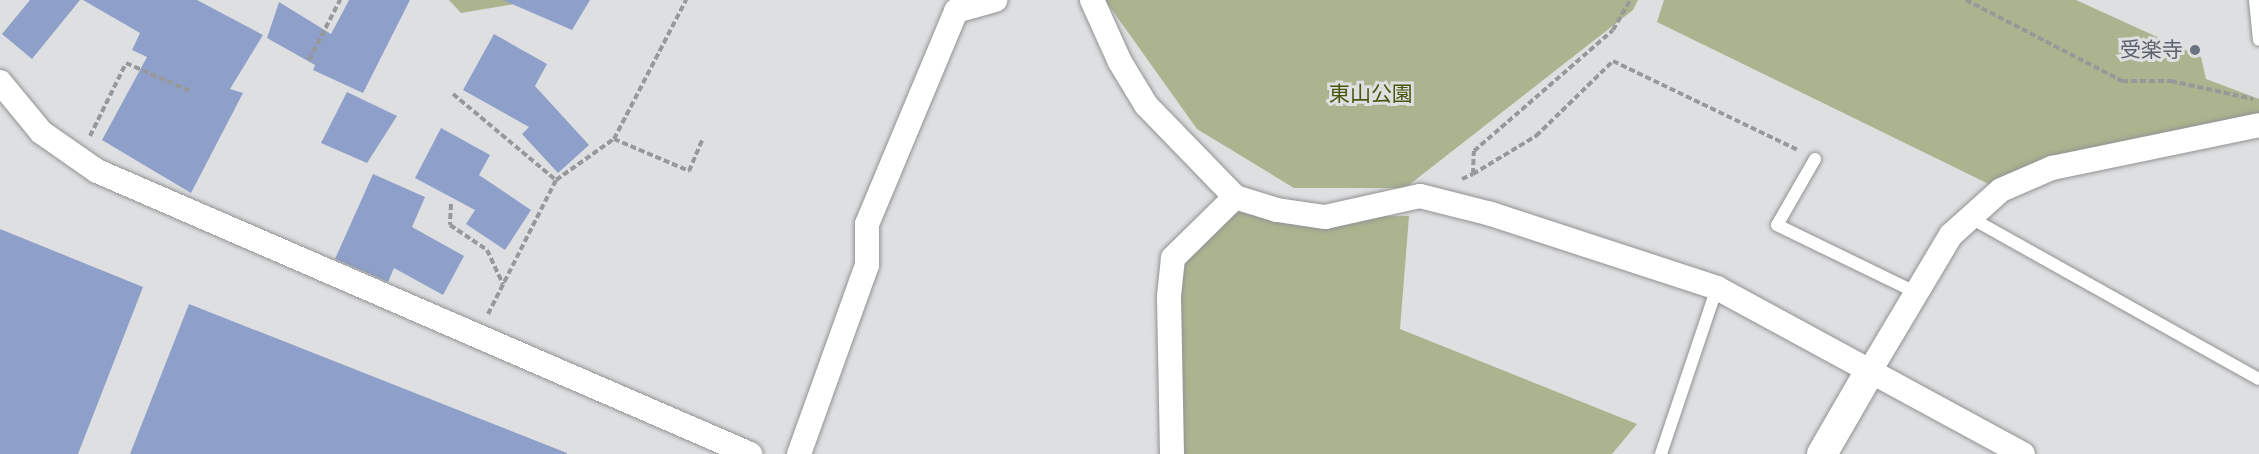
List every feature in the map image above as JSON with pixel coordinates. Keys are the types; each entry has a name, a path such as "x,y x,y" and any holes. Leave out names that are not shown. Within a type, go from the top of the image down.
{"street":[{"path":"799,454 867,265 867,224 956,11 995,0"},
{"path":"1092,0 1120,62 1146,105 1235,197 1277,210 1325,217 1420,196 1491,214 1717,288 1871,369 2023,454"},
{"path":"0,82 41,132 97,171 750,454"},
{"path":"1822,454 1950,235 2001,190 2052,168 2259,125"},
{"path":"1172,454 1169,296 1173,258 1235,197"}],"lane":[{"path":"2255,0 2259,40"},
{"path":"1815,159 1777,225 1917,293"},
{"path":"1969,217 2259,379"},
{"path":"1661,454 1717,288"}],"path":[{"path":"309,60 340,0"},
{"path":"477,336 556,180 614,138 686,0"},
{"path":"1473,174 1474,151 1613,30 1630,0"},
{"path":"1966,0 2122,81 2171,81 2259,100"},
{"path":"1420,196 1473,174 1536,136 1613,61 1815,159"},
{"path":"79,159 126,63 192,92"},
{"path":"453,94 556,180"},
{"path":"614,138 689,171 703,138"},
{"path":"451,204 450,225 487,250 503,285"}],"green space":[{"path":"449,0 518,0 515,4 461,13"},
{"name":"東山公園","path":"1105,0 1638,0 1633,10 1405,188 1294,188 1197,129"},
{"path":"1664,0 2076,0 2201,57 2206,79 2259,99 2259,127 2001,190 1657,22"},
{"path":"1235,197 1325,217 1409,216 1400,329 1637,424 1612,454 1172,454 1173,258"}],"building":[{"path":"30,0 80,0 32,59 2,34"},
{"path":"83,0 197,0 263,35 230,89 243,93 191,193 102,140 147,57 132,50 140,33"},
{"path":"349,0 410,0 363,93 313,70 315,65 267,38 279,2 331,34"},
{"path":"503,0 590,0 572,30"},
{"path":"494,34 547,64 535,86 589,145 558,173 522,134 529,127 463,90"},
{"path":"347,92 397,116 367,163 321,143"},
{"path":"441,128 490,155 479,175 531,210 505,250 466,224 475,210 415,178"},
{"path":"373,174 425,197 412,227 464,256 443,295 394,268 388,282 335,259"},
{"path":"0,229 143,287 78,454 0,454"},
{"path":"189,304 567,453 567,454 130,454"}],"place":[{"name":"受楽寺","path":"2195,50"}]}
